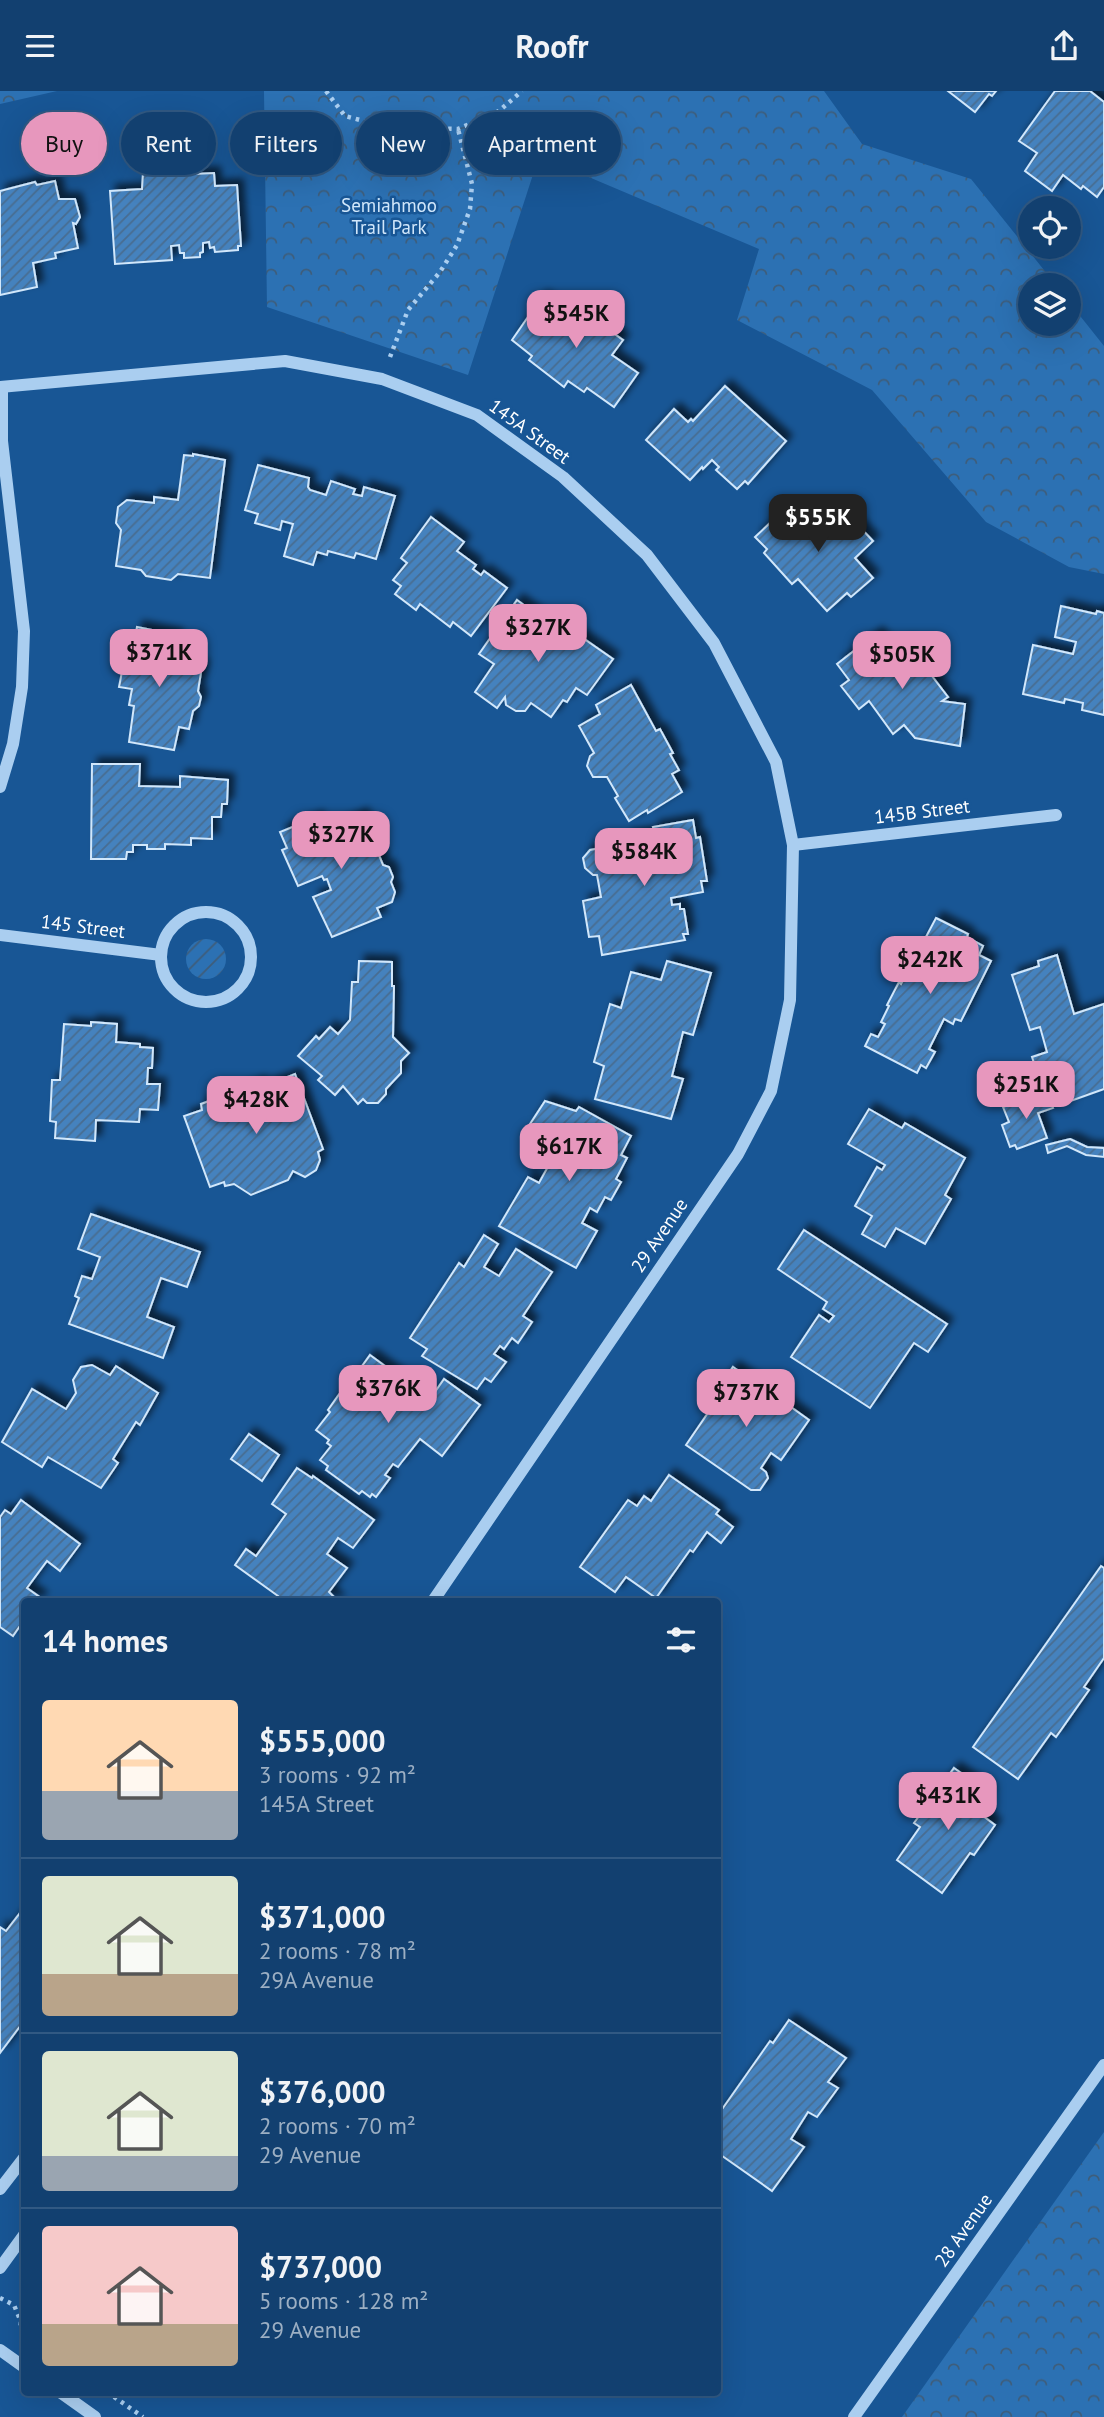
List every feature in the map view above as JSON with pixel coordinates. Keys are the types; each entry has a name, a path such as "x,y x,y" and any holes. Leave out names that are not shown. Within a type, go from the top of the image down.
{"street":[{"name":"145A Street","path":"1,387 285,361 382,379 477,415 563,477 647,555 714,643 776,762 793,845"},
{"path":"0,787 13,744 22,688 24,631 2,441 1,387"},
{"name":"145B Street","path":"793,845 1056,815"},
{"name":"29 Avenue","path":"435,1598 737,1154 771,1091 790,1000 793,845"},
{"path":"206,912 220,914 243,931 251,958 244,980 228,997 213,1002 198,1002 183,996 171,986 163,973 161,955 166,937 180,921 192,914 206,912"},
{"name":"145 Street","path":"0,935 161,955"},
{"name":"28 Avenue","path":"854,2417 1104,2065"},
{"path":"0,2189 21,2162"},
{"path":"0,2268 21,2239"},
{"path":"0,2350 21,2365"},
{"path":"66,2396 95,2417"}],"path":[{"path":"326,91 345,116 386,127 458,129 499,111 522,91"},
{"path":"388,361 408,310 440,272 457,245 470,209 472,184 458,129"},
{"path":"0,2298 14,2305 21,2322"},
{"path":"113,2396 142,2417"}],"green space":[{"path":"0,91 57,91 0,104"},
{"name":"Semiahmoo Trail Park","path":"264,91 824,91 862,144 971,179 1018,238 1018,259 1035,259 1046,273 1018,273 1018,336 1081,336 1081,317 1104,346 1104,574 1069,567 986,522 872,390 737,320 759,249 584,175 621,175 621,112 464,112 464,175 533,175 468,375 267,307 265,175 342,175 342,112 264,112"},
{"path":"206,939 214,940 220,945 225,951 225,967 220,973 214,978 206,979 198,978 192,973 187,967 186,959 187,951 192,945 198,940"},
{"path":"1104,2132 1104,2417 902,2417"}],"building":[{"path":"948,91 996,91 992,96 989,94 975,112"},
{"path":"1055,91 1090,91 1104,102 1104,187 1097,197 1063,175 1052,191 1025,171 1037,153 1019,141"},
{"path":"143,175 214,175 215,186 237,185 241,246 238,246 238,250 215,252 214,247 210,248 209,242 203,243 200,257 184,258 179,245 171,246 172,260 115,264 110,191 142,189"},
{"path":"55,181 59,199 75,199 80,217 76,224 73,223 78,248 55,253 56,258 33,263 37,287 0,295 0,191 35,182 37,185"},
{"path":"542,297 564,312 571,303 583,311 593,309 602,315 602,325 623,340 612,355 638,373 614,407 587,388 584,392 568,381 564,387 529,360 532,356 512,340"},
{"path":"725,386 786,441 748,484 745,481 737,489 716,470 719,467 712,460 690,480 646,440 674,409 688,422 691,419 693,421"},
{"path":"184,455 225,460 210,578 178,574 171,580 146,576 141,570 116,566 121,530 116,523 118,507 127,500 154,503 154,497 178,500"},
{"path":"258,465 309,478 310,490 326,495 331,481 355,489 353,494 362,496 364,487 395,496 376,559 356,553 354,558 328,551 327,555 317,552 313,565 284,556 293,524 282,521 280,530 255,523 258,514 245,510"},
{"path":"834,509 852,528 857,524 873,541 855,558 873,578 851,597 847,593 827,611 798,579 792,584 764,553 767,549 755,537 784,510 797,523 811,511 820,522"},
{"path":"431,517 464,542 457,551 476,565 473,569 481,575 484,571 507,588 471,636 453,622 450,627 420,604 416,610 395,594 401,586 393,580 407,563 401,558"},
{"path":"517,600 573,641 577,634 613,659 587,695 576,688 567,702 563,700 551,717 531,703 525,711 516,711 506,705 505,697 497,708 475,692 494,664 479,654"},
{"path":"1061,606 1096,614 1097,611 1104,613 1104,715 1082,710 1083,703 1065,699 1064,703 1023,694 1033,645 1073,654 1076,642 1055,637"},
{"path":"137,627 177,635 173,661 202,666 198,691 201,697 199,706 193,711 189,729 179,727 174,750 129,742 134,706 129,705 132,689 119,687 127,646 133,647"},
{"path":"877,633 893,653 907,642 919,659 925,655 938,672 932,676 948,697 942,701 965,704 960,746 915,738 904,725 893,734 869,701 859,709 841,686 849,680 837,664"},
{"path":"631,685 656,731 660,729 673,753 670,754 679,770 672,774 682,792 648,813 647,810 629,821 615,798 618,796 607,777 593,777 587,766 594,753 579,726 600,714 596,705"},
{"path":"92,764 140,764 139,786 180,787 180,776 228,780 227,804 222,804 221,817 212,817 212,839 191,838 191,845 165,844 165,849 147,849 147,845 133,845 133,852 127,852 126,859 91,859"},
{"path":"362,814 383,865 389,867 395,892 392,902 377,908 381,917 332,937 313,897 331,890 327,879 324,880 322,876 298,886 282,850 287,848 280,832 317,817 322,831"},
{"path":"693,820 696,838 700,837 707,881 701,881 703,892 671,898 672,905 680,904 680,909 684,909 688,934 683,934 685,940 602,955 599,936 589,937 583,901 601,897 597,875 585,868 583,858 590,850 626,843 625,837 654,832 653,827"},
{"path":"936,918 968,934 967,937 983,946 979,955 991,961 961,1021 955,1019 953,1024 944,1019 929,1049 935,1052 926,1068 921,1065 917,1073 865,1046 871,1034 878,1037 885,1024 881,1022 889,1006 887,1005"},
{"path":"1057,955 1074,1014 1104,1004 1104,1089 1065,1103 1059,1084 1043,1091 1032,1057 1047,1052 1040,1027 1030,1030 1012,975 1039,966 1038,961"},
{"path":"359,961 392,962 393,1037 409,1053 401,1061 401,1073 386,1089 386,1094 378,1103 367,1103 363,1099 358,1104 343,1086 335,1095 318,1080 322,1076 298,1056 316,1036 319,1039 330,1027 338,1034 350,1020 352,982 358,982"},
{"path":"667,961 711,973 693,1035 683,1032 672,1076 683,1079 671,1119 595,1099 604,1066 594,1062 610,1004 621,1008 631,972 661,980"},
{"path":"91,1022 117,1024 116,1042 153,1048 152,1068 148,1068 147,1084 160,1084 158,1110 140,1109 139,1122 96,1120 95,1141 55,1138 56,1122 50,1121 52,1080 60,1080 64,1024 91,1026"},
{"path":"295,1074 323,1149 318,1152 320,1160 316,1170 305,1177 293,1171 288,1180 251,1195 234,1184 225,1186 224,1182 210,1187 184,1116 202,1110 201,1104 260,1082 262,1087"},
{"path":"1048,1095 1053,1108 1038,1113 1047,1138 1017,1149 1015,1145 1010,1147 1002,1125 1009,1122 1003,1107 1032,1096 1033,1100"},
{"path":"545,1101 576,1111 579,1107 631,1136 621,1155 627,1158 616,1179 621,1182 611,1200 605,1197 597,1212 590,1208 582,1223 597,1231 576,1268 499,1226 528,1177 539,1183 561,1143 530,1124"},
{"path":"869,1109 902,1128 905,1123 965,1158 945,1195 951,1199 925,1244 896,1228 885,1247 862,1234 872,1216 855,1206 877,1167 882,1170 885,1165 848,1144"},
{"path":"1070,1139 1087,1147 1104,1148 1104,1157 1086,1155 1067,1146 1048,1153 1046,1145"},
{"path":"91,1214 200,1252 187,1287 161,1278 147,1317 174,1327 163,1358 69,1324 79,1298 75,1296 82,1276 92,1279 100,1257 78,1249"},
{"path":"804,1230 947,1324 928,1352 914,1343 870,1408 791,1357 819,1315 829,1322 834,1316 823,1309 827,1302 778,1269"},
{"path":"484,1235 498,1244 484,1267 499,1276 516,1249 552,1272 523,1316 532,1322 518,1343 512,1338 504,1349 500,1346 494,1354 506,1362 491,1382 485,1378 477,1389 422,1356 427,1349 410,1338 459,1263 464,1267"},
{"path":"370,1355 430,1399 444,1379 480,1405 442,1456 420,1439 398,1467 393,1464 385,1475 390,1478 376,1497 372,1494 370,1497 362,1491 359,1494 326,1470 328,1466 320,1460 331,1446 327,1443 329,1440 316,1430 340,1393 342,1394"},
{"path":"92,1365 110,1375 116,1366 158,1393 140,1425 136,1422 113,1459 118,1463 101,1488 48,1457 42,1467 2,1442 32,1389 66,1409 76,1393 73,1380 81,1367"},
{"path":"733,1367 764,1388 767,1385 786,1399 784,1402 809,1420 781,1460 771,1453 761,1468 768,1478 760,1490 751,1490 686,1445 714,1404 709,1401"},
{"path":"249,1434 279,1455 262,1481 231,1459"},
{"path":"297,1468 312,1478 313,1476 374,1520 353,1548 338,1538 327,1554 347,1568 329,1592 335,1598 277,1598 278,1596 235,1565 246,1549 256,1556 286,1514 272,1504"},
{"path":"669,1475 719,1510 716,1514 733,1527 721,1543 707,1532 693,1552 690,1550 656,1598 626,1577 615,1592 580,1567 628,1500 637,1506 644,1496 651,1501"},
{"path":"21,1500 80,1544 60,1571 47,1561 27,1588 41,1598 21,1598 21,1624 13,1636 0,1627 0,1517 5,1510 11,1514"},
{"path":"1101,1566 1104,1568 1104,1658 1084,1687 1089,1690 1056,1737 1051,1733 1018,1779 973,1747"},
{"path":"954,1768 988,1792 975,1810 995,1825 974,1855 970,1853 942,1893 897,1860 920,1827 914,1823"},
{"path":"21,1914 21,2025 0,2053 0,1927 6,1931"},
{"path":"789,2020 846,2058 828,2082 838,2088 817,2117 808,2112 791,2139 804,2147 772,2191 721,2155 721,2111 770,2041 773,2043"}]}
